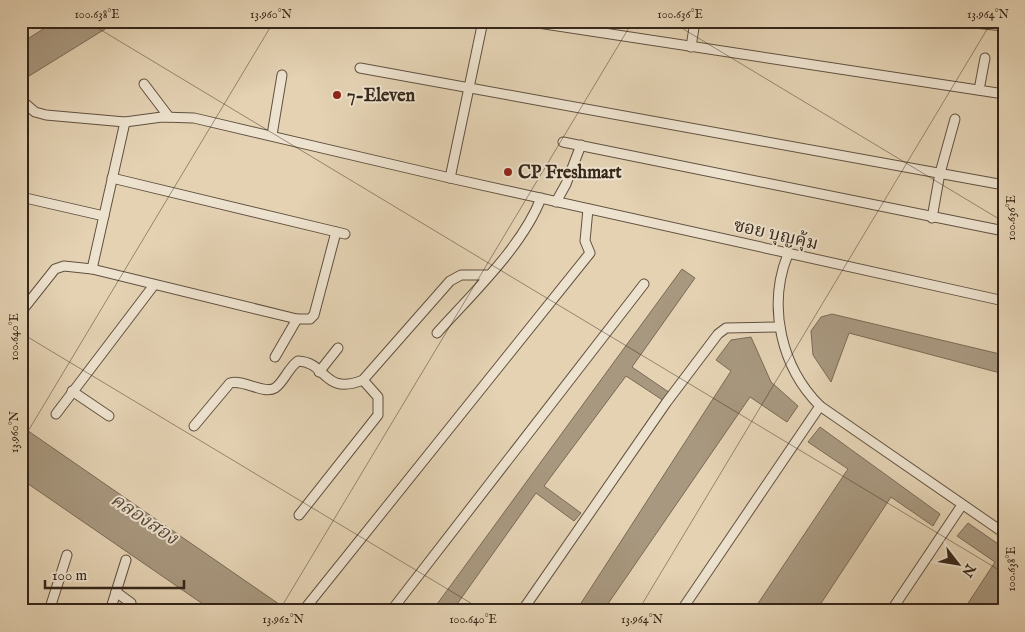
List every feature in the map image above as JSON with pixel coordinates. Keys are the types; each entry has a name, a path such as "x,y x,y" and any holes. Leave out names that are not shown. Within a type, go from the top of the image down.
{"street":[{"path":"450,178 483,21"},
{"path":"525,21 1004,94"},
{"path":"691,47 695,21"},
{"path":"954,21 1004,26"},
{"path":"979,90 985,58"},
{"path":"360,68 1004,185"},
{"path":"272,135 282,75"},
{"path":"144,84 169,117"},
{"name":"ซอย บุญคุ้ม","path":"21,100 35,112 46,115 125,122 169,117 194,118 556,202 1004,301"},
{"path":"932,218 940,172 955,118"},
{"path":"92,269 125,122"},
{"path":"563,142 932,218 1004,231"},
{"path":"556,202 566,184 580,145"},
{"path":"21,312 55,269 64,266 92,269 297,319 310,319 314,315 341,233 112,178"},
{"path":"21,197 104,216"},
{"path":"437,333 489,275 526,229 535,215 540,198"},
{"path":"303,611 590,253 585,241 588,209"},
{"path":"788,254 781,270 778,290 779,327 792,368 799,381 820,406 1004,533"},
{"path":"194,426 230,383 243,382 267,390 275,388 298,361 311,364 340,385 364,380 450,281 461,275 489,275"},
{"path":"391,611 644,284"},
{"path":"56,414 154,285"},
{"path":"274,357 297,319"},
{"path":"522,611 666,403 718,334 726,328 779,327"},
{"path":"320,372 338,348"},
{"path":"299,515 378,415 378,397 364,380"},
{"path":"72,392 110,416"},
{"path":"681,611 820,406"},
{"path":"891,611 962,505"},
{"path":"49,611 67,555"},
{"path":"110,611 126,560"},
{"path":"116,592 131,603 132,611"}],"water":[{"path":"56,21 118,21 21,81 21,43"},
{"path":"682,269 695,278 632,367 670,393 664,401 626,376 544,486 581,513 574,521 536,493 455,607 459,611 432,611"},
{"path":"832,314 1004,355 1004,374 849,333 831,382 813,355 811,331 821,317"},
{"path":"751,337 771,382 798,406 787,422 750,397 603,611 576,611 731,371 716,360 731,340"},
{"name":"คลองสอง","path":"21,426 289,611 213,611 21,479"},
{"path":"820,427 940,514 933,526 891,497 816,611 753,611 848,469 808,442"},
{"path":"968,523 1004,548 1004,611 963,611 995,562 957,536"}],"place":[{"name":"7-Eleven","path":"337,95"},
{"name":"CP Freshmart","path":"508,172"}]}
